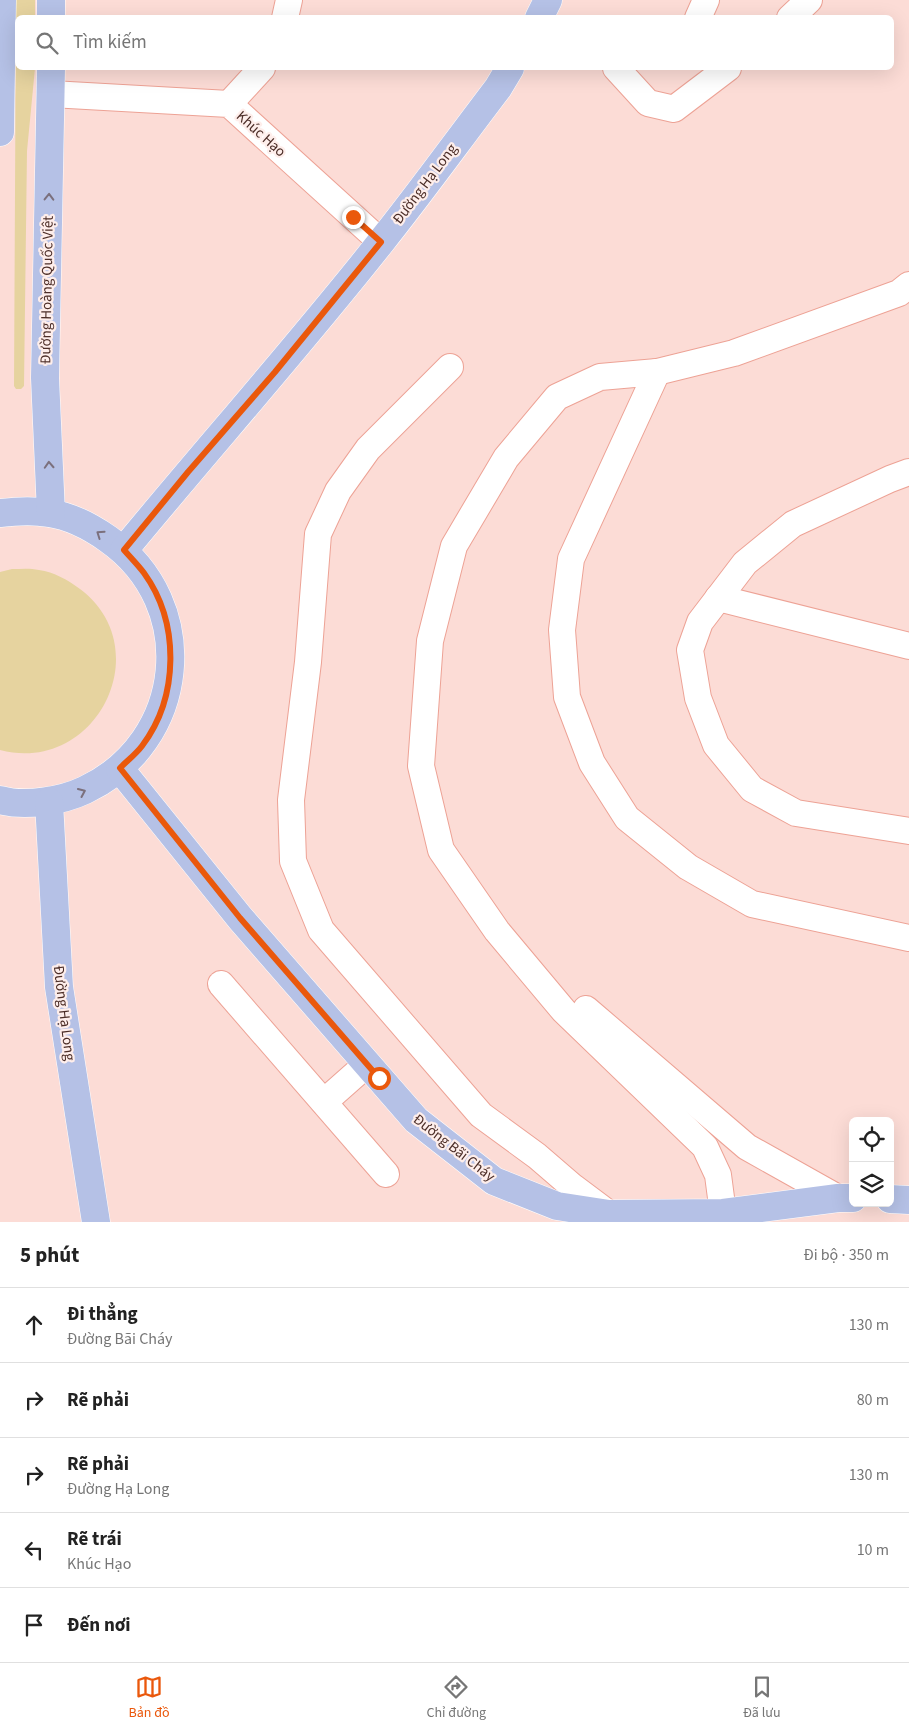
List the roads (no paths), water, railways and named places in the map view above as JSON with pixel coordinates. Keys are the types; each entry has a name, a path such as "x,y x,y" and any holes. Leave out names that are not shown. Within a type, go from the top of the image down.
{"main road":[{"path":"0,132 2,0"},
{"path":"51,0 51,15"},
{"name":"Đường Hoàng Quốc Việt","path":"51,70 44,378 51,513"},
{"name":"Đường Hạ Long","path":"124,550 188,472 275,372 381,242 498,88 509,70"},
{"path":"0,513 23,511 51,513 90,527 124,550 144,573 160,600 168,630 171,660 168,691 157,720 142,746 120,768 99,784 49,802 8,802 0,800"},
{"name":"Đường Bãi Cháy","path":"120,768 240,918 416,1120 494,1181 557,1206 609,1214 722,1213 845,1198"},
{"name":"Đường Hạ Long","path":"49,802 59,987 96,1222"},
{"path":"894,1199 909,1200"}],"street":[{"path":"286,15 290,0"},
{"path":"699,15 706,0"},
{"path":"793,15 809,0"},
{"path":"229,104 260,70"},
{"path":"626,70 648,103 674,109 725,70"},
{"name":"Khúc Hạo","path":"51,94 229,104 381,242"},
{"path":"722,1213 718,1175 705,1147 564,1011 497,931 441,850 421,766 430,641 454,546 506,458 557,397 600,377 657,372 734,353 899,293 909,285"},
{"path":"450,367 368,450 338,491 318,534 308,662 291,800 293,861 321,930 481,1115 537,1156 573,1187 609,1214"},
{"path":"657,372 571,559 562,630 567,697 592,763 627,818 688,867 752,904 909,938"},
{"path":"909,472 793,524 745,563 700,622 690,650 698,698 716,745 752,789 796,813 909,831"},
{"path":"718,598 909,646"},
{"path":"497,931 644,1060 747,1147 845,1198"},
{"path":"221,984 386,1174"},
{"path":"324,1102 367,1064"}]}
